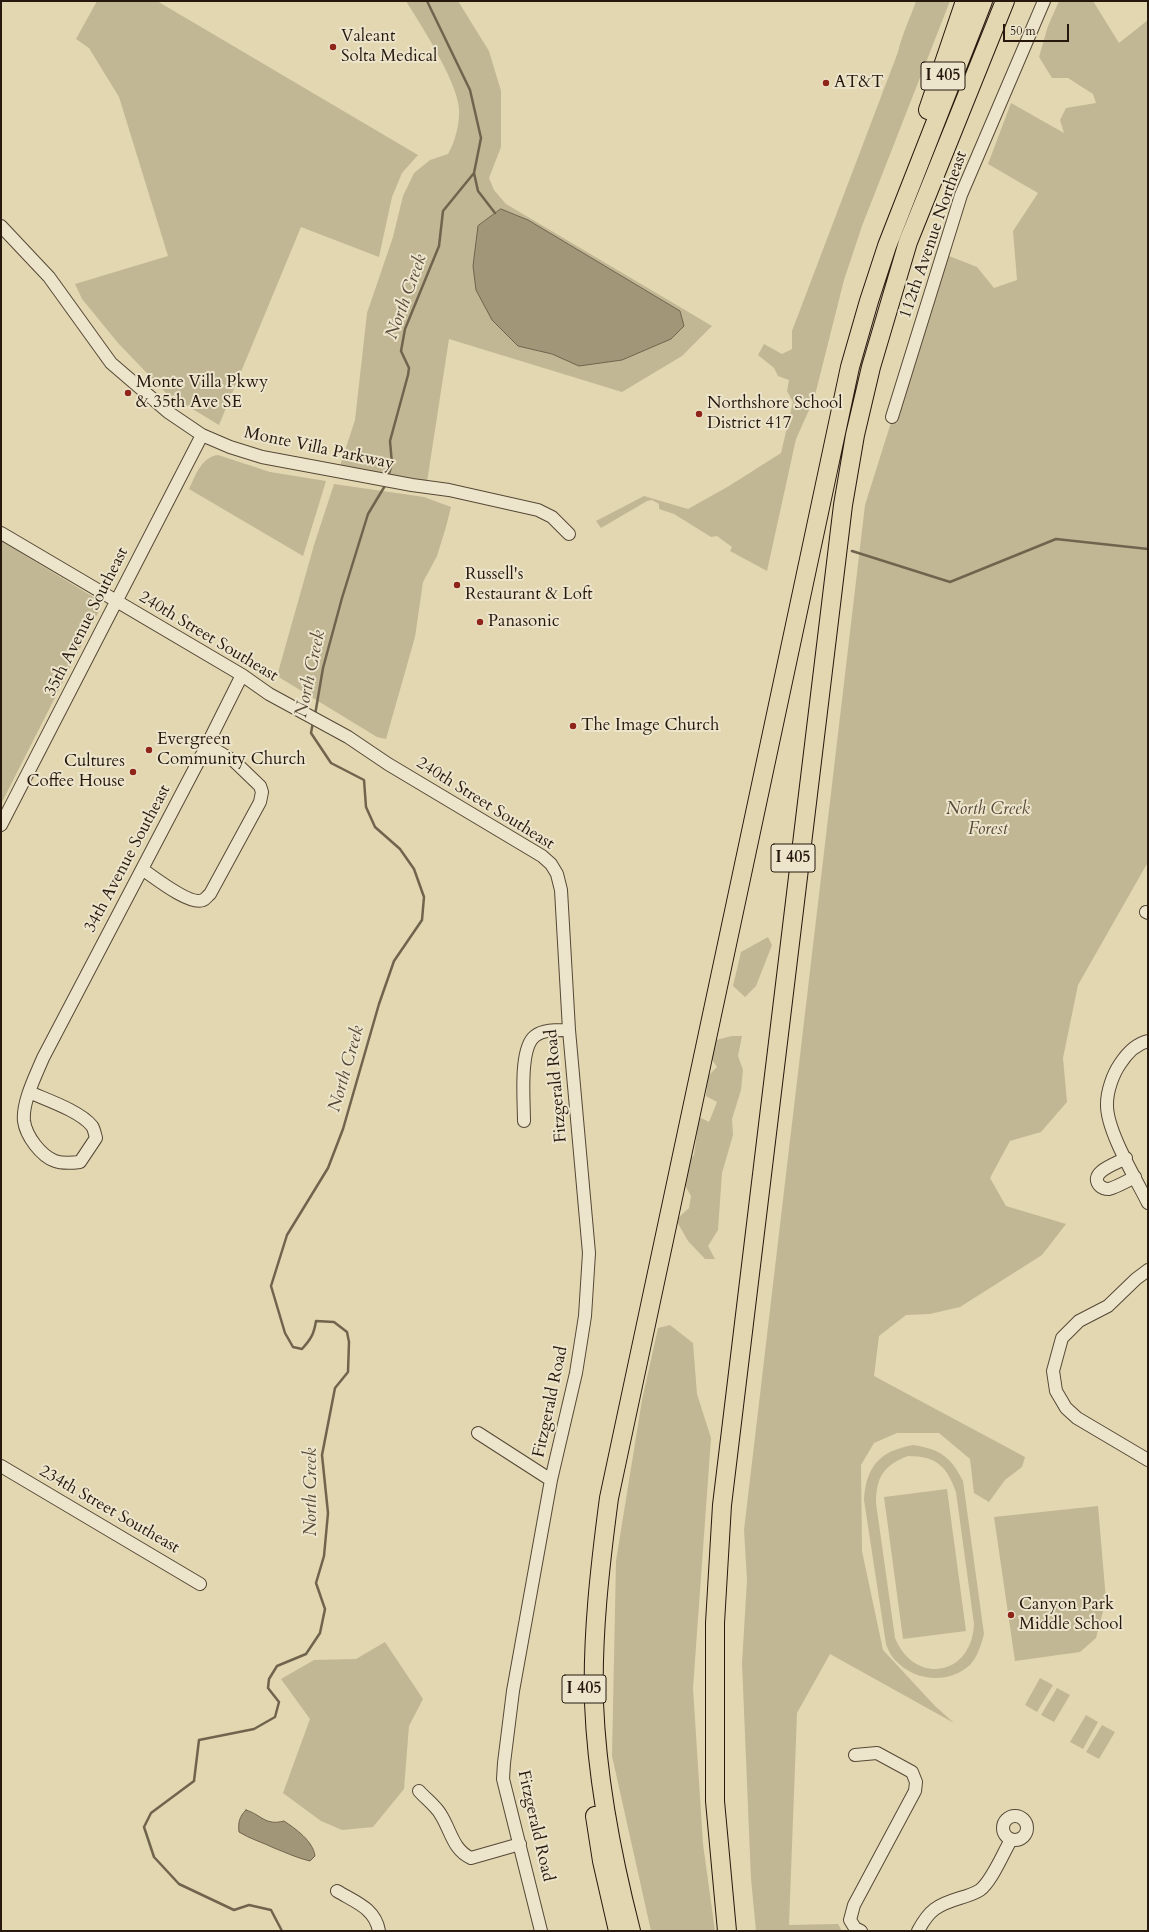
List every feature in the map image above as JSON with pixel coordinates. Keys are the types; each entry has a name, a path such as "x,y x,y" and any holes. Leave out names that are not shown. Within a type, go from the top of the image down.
{"highway":[{"path":"914,150 965,1"},
{"name":"I 405","path":"768,731 841,363 868,270 973,1"},
{"name":"I 405","path":"618,1931 601,1854 593,1805 584,1709 586,1596 590,1547 614,1453 768,731 850,367 868,301 900,210 983,1"},
{"name":"I 405","path":"715,1738 707,1715 710,1570 715,1504 837,497 856,400 883,299 915,208 998,1"},
{"name":"I 405","path":"728,1931 715,1801 715,1623 724,1482 843,505 855,436 871,367 908,242 1005,1"},
{"name":"I 405","path":"614,1453 599,1574 594,1704 602,1788 616,1868 631,1931"}],"street":[{"name":"112th Avenue Northeast","path":"892,417 961,195 1044,1"},
{"name":"Monte Villa Parkway","path":"1,226 49,277 111,363 153,400 202,435 230,447 262,457 412,485 449,490 538,510 552,517 569,534"},
{"name":"35th Avenue Southeast","path":"1,825 117,603 202,435"},
{"name":"240th Street Southeast","path":"1,533 297,709 324,723 388,764 533,850 551,864 557,874"},
{"name":"34th Avenue Southeast","path":"29,1092 68,1110 87,1121 93,1127 96,1138 80,1162 71,1164 55,1161 38,1149 29,1135 24,1121 29,1092 42,1058 207,745 242,675"},
{"path":"142,869 194,901 203,900 210,894 260,802 262,792 260,786 234,762 207,745"},
{"name":"Fitzgerald Road","path":"541,1931 503,1779 513,1691 551,1480 576,1373 589,1281 589,1253 569,1030 561,890 557,874"},
{"path":"524,1121 525,1053 529,1042 535,1036 545,1031 569,1030"},
{"path":"1148,1041 1127,1052 1117,1067 1110,1084 1107,1104 1111,1128 1148,1204"},
{"path":"1126,1158 1101,1171 1098,1176 1098,1183 1103,1188 1110,1189 1135,1177"},
{"path":"1148,1270 1136,1278 1108,1306 1079,1321 1062,1338 1053,1371 1056,1391 1066,1408 1077,1418 1148,1460"},
{"path":"478,1433 551,1480"},
{"name":"234th Street Southeast","path":"1,1466 200,1584"},
{"path":"855,1755 877,1753 912,1772 916,1782 915,1792 854,1905 850,1920 855,1928 861,1931"},
{"path":"419,1791 441,1813 458,1850 464,1855 471,1858 520,1844"},
{"path":"918,1931 930,1912 942,1904 981,1889 988,1881 1011,1840"},
{"path":"337,1891 371,1912 377,1920 379,1931"}],"green space":[{"path":"97,1 157,1 418,155 402,173 392,197 379,257 301,227 219,425 166,393 118,343 82,299 75,284 168,256 119,97 89,48 76,39"},
{"path":"406,1 458,1 489,51 501,91 501,147 489,178 494,190 506,204 712,326 682,356 622,392 449,339 427,482 340,466 355,420 367,313 393,237 403,196 414,173 430,160 448,154 455,138 459,120 457,98 446,70"},
{"path":"916,1 950,1 862,226 844,280 814,399 796,439 767,571 730,551 732,547 717,536 711,537 674,514 659,509 659,504 652,500 647,501 601,528 596,521 644,496 688,509 729,486 781,453 793,402 787,391 789,380 778,376 774,368 758,355 764,344 782,354 792,349 792,331"},
{"name":"North Creek Forest","path":"1059,1 1093,1 1119,43 1148,20 1148,862 1078,985 1063,1058 1067,1102 1041,1132 1010,1141 990,1178 1006,1206 1066,1224 1042,1255 960,1307 930,1314 906,1315 879,1336 874,1376 1025,1457 1022,1467 1005,1480 989,1502 974,1493 970,1459 939,1433 897,1433 874,1443 861,1465 862,1551 883,1650 935,1706 954,1723 830,1654 797,1713 789,1925 838,1924 842,1931 756,1931 751,1879 742,1663 747,1580 744,1530 865,505 944,254 977,267 994,288 1017,280 1013,231 1038,193 988,164 1011,103 1064,133 1060,120 1066,108 1096,103 1093,94 1068,78 1052,78 1039,57 1048,26"},
{"path":"218,455 270,472 326,481 303,556 189,489 203,463 212,456"},
{"path":"334,484 424,497 451,507 437,556 423,582 415,637 386,739 377,737 277,676 314,545"},
{"path":"1,541 100,601 99,611 1,804"},
{"path":"768,937 772,945 756,986 745,997 733,986 741,952"},
{"path":"732,1036 742,1036 738,1056 743,1070 741,1090 732,1119 733,1135 722,1173 718,1230 708,1246 715,1259 705,1259 688,1241 676,1220 689,1208 691,1196 683,1182 684,1167 694,1155 699,1117 709,1122 717,1102 706,1096 708,1076 717,1067 708,1054 716,1040"},
{"path":"670,1325 693,1343 697,1394 711,1438 693,1688 703,1844 715,1931 651,1931 612,1756 616,1561 642,1400 658,1328"},
{"path":"913,1445 938,1452 949,1460 963,1481 984,1634 973,1662 952,1676 942,1678 921,1676 903,1667 890,1653 886,1644 864,1500 868,1478 877,1462 892,1451","holes":["908,1456 926,1458 940,1465 953,1483 956,1492 974,1624 971,1642 964,1655 953,1664 941,1668 928,1668 916,1663 904,1653 895,1638 876,1503 876,1494 880,1479 887,1468 893,1463"]},
{"path":"947,1489 966,1631 903,1639 884,1497"},
{"path":"1098,1506 1106,1600 1096,1638 1080,1652 1015,1661 994,1517"},
{"path":"385,1642 423,1699 409,1726 404,1789 373,1827 342,1830 321,1821 283,1793 310,1719 281,1679 314,1660 356,1659"},
{"path":"1040,1678 1053,1685 1037,1712 1025,1705"},
{"path":"1057,1688 1070,1695 1054,1722 1041,1715"},
{"path":"1086,1715 1098,1722 1083,1749 1070,1742"},
{"path":"1102,1725 1115,1732 1099,1759 1086,1752"}],"shaded area":[{"path":"501,209 528,220 680,311 684,326 671,339 622,360 579,366 552,354 518,346 492,320 476,290 473,266 478,226"},
{"path":"246,1810 268,1821 284,1821 307,1840 314,1851 315,1856 310,1861 274,1848 239,1832 240,1820"}],"waterway":[{"name":"North Creek","path":"388,477 392,464 390,441 409,368 401,351 405,329 439,246 443,211 474,173 481,138 470,90 427,1"},
{"path":"474,173 478,191 495,213"},
{"name":"North Creek","path":"315,715 323,668 342,598 368,514 386,484"},
{"path":"852,551 950,582 1056,539 1148,549"},
{"name":"North Creek","path":"282,1931 271,1910 249,1905 234,1910 179,1884 154,1857 144,1827 151,1813 194,1781 199,1740 254,1729 275,1717 279,1702 268,1688 269,1679 277,1666 306,1654 320,1633 325,1609 316,1583 324,1556 328,1513 322,1455 335,1388 348,1372 349,1342 347,1332 334,1322 316,1321 312,1336 302,1349 293,1347 285,1333 271,1286 287,1235 328,1168 343,1129 379,1004 394,961 422,920 424,897 414,869 400,849 375,827 366,807 364,780 331,763 311,733 313,722"}],"place":[{"name":"Valeant Solta Medical","path":"333,47"},
{"name":"AT&T","path":"826,83"},
{"name":"Monte Villa Pkwy & 35th Ave SE","path":"128,393"},
{"name":"Northshore School District 417","path":"699,414"},
{"name":"Russell's Restaurant & Loft","path":"457,585"},
{"name":"Panasonic","path":"480,622"},
{"name":"The Image Church","path":"573,726"},
{"name":"Evergreen Community Church","path":"149,750"},
{"name":"Cultures Coffee House","path":"133,772"},
{"name":"Canyon Park Middle School","path":"1011,1615"}]}
